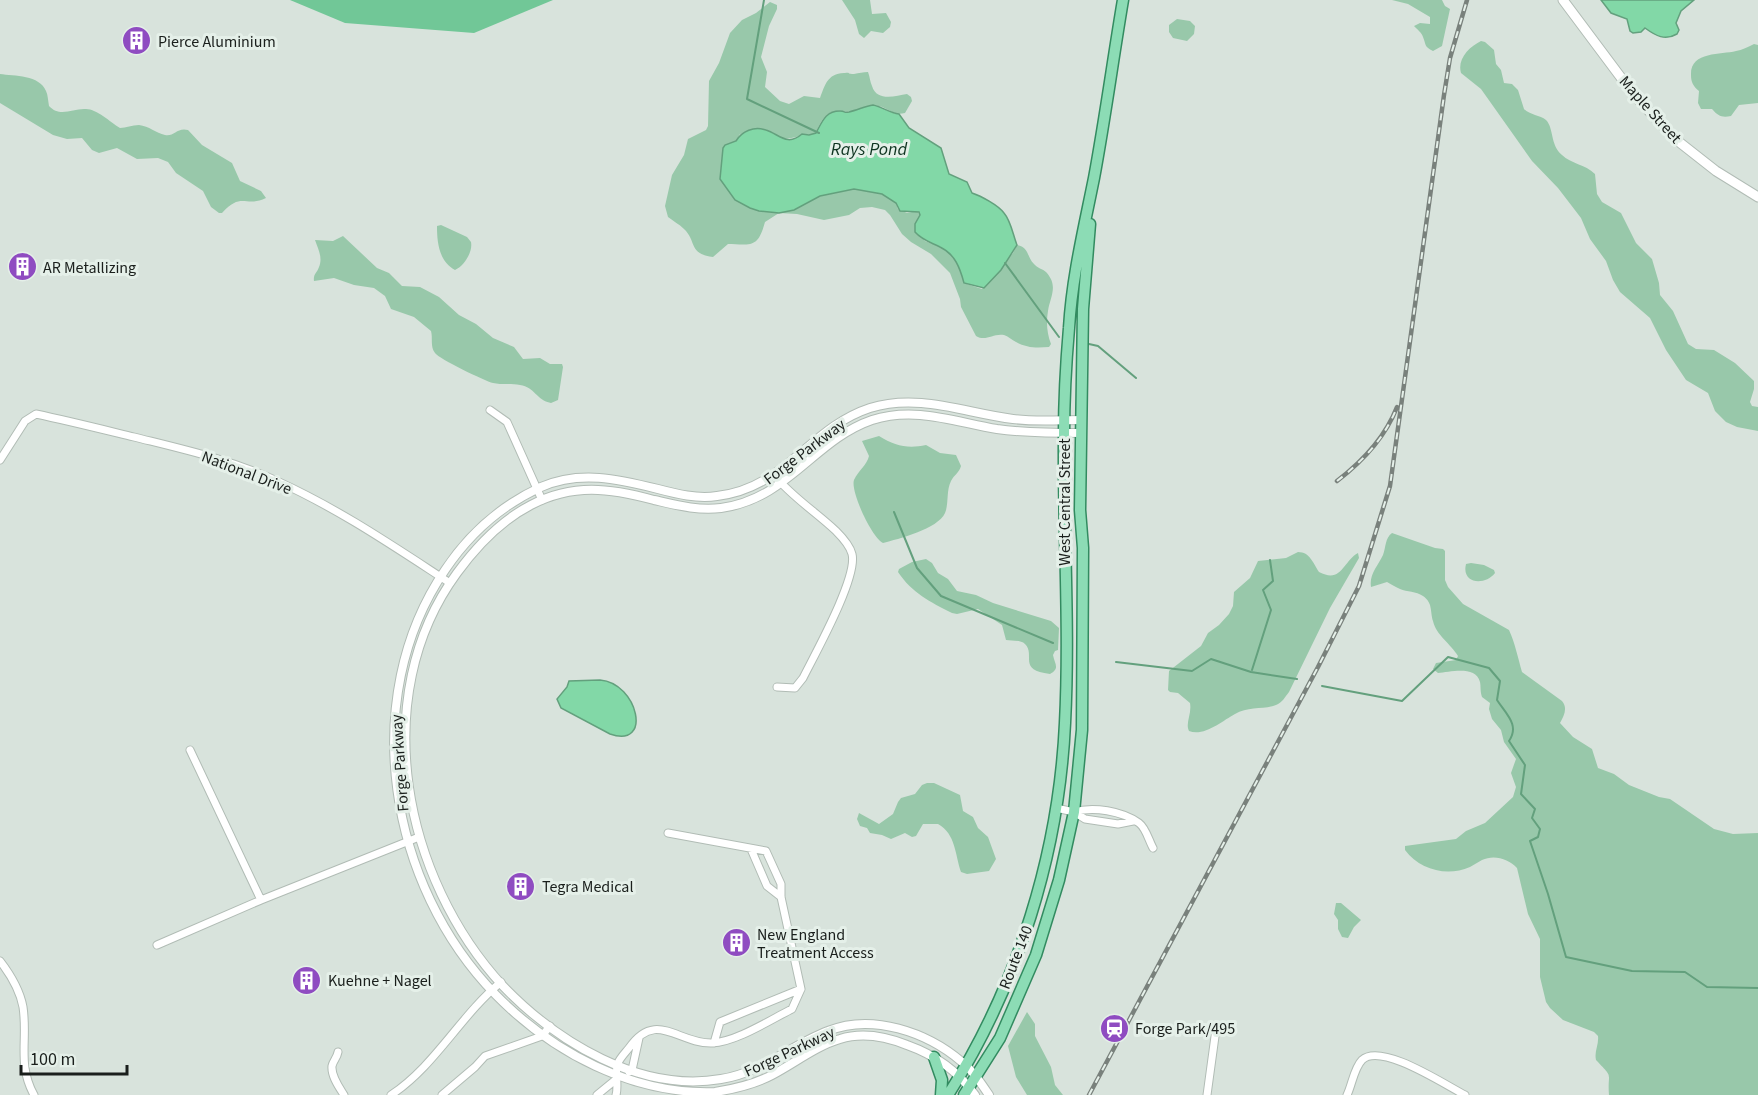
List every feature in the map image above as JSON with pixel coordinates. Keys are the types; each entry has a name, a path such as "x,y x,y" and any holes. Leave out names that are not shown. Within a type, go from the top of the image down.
{"main road":[{"name":"West Central Street","path":"1056,808 1065,723 1064,420 1072,290 1123,0"},
{"name":"Maple Street","path":"1563,0 1634,95 1674,138 1716,171 1758,197"},
{"name":"West Central Street","path":"1074,812 1082,730 1083,687 1083,548 1080,510 1083,309 1093,179"},
{"name":"Route 140","path":"948,1095 966,1065 1001,995 1024,934 1039,884 1056,808"},
{"name":"Route 140","path":"969,1092 1006,1026 1036,954 1059,880 1074,812"},
{"path":"934,1057 941,1077 941,1095"}],"street":[{"name":"Forge Parkway","path":"969,1092 959,1076 934,1057 912,1046 887,1039 849,1037 825,1045 768,1077 722,1093 664,1093 617,1078 578,1060 542,1035 491,990 462,955 424,886 408,841 398,798 394,734 395,708 402,665 412,630 440,577 473,533 517,500 564,479 590,476 617,479 680,494 712,497 743,491 774,475 826,431 848,417 873,407 900,402 925,402 1016,419 1082,420"},
{"path":"490,410 507,422 542,500"},
{"name":"National Drive","path":"0,460 25,421 36,414 157,442 243,466 278,481 357,522 450,583"},
{"name":"Forge Parkway","path":"988,1095 966,1065 940,1047 904,1031 879,1025 859,1024 827,1031 747,1072 721,1079 695,1081 668,1079 617,1065 586,1051 523,1005 501,982 464,935 444,902 419,837 408,779 405,740 408,701 421,642 438,602 450,583 467,559 494,531 527,507 542,500 574,490 600,489 626,492 689,508 715,509 743,503 766,494 781,484 848,431 872,420 897,414 937,416 998,429 1082,433"},
{"path":"774,475 781,484 837,532 849,546 852,554 849,581 803,678 795,688 777,687"},
{"path":"190,750 261,900"},
{"path":"1056,808 1074,812 1086,808 1120,814 1141,826 1153,848"},
{"path":"616,1095 617,1065 639,1035 653,1029 662,1029 698,1042 714,1043 732,1038 792,1009 801,989 781,897 781,884 766,851 668,833"},
{"path":"157,945 261,900 419,837"},
{"path":"751,849 767,886 781,897"},
{"path":"0,961 21,999 25,1042 23,1064 28,1084 34,1095"},
{"path":"391,1095 416,1077 491,990 501,982"},
{"path":"714,1043 720,1022 801,989"},
{"path":"442,1095 491,1052 542,1035 550,1026"},
{"path":"1207,1095 1216,1029"},
{"path":"597,1095 617,1078 632,1070 639,1035"},
{"path":"338,1052 332,1064 333,1073 344,1095"},
{"path":"1347,1095 1362,1060 1381,1055 1396,1059 1465,1095"},
{"path":"664,1093 668,1079"},
{"path":"721,1079 722,1093"}],"shaded area":[{"path":"290,0 553,0 474,33 345,23"},
{"path":"842,0 870,0 872,14 886,13 891,22 890,27 883,33 871,31 864,38 859,34 855,20"},
{"path":"1392,0 1442,0 1450,9 1442,46 1433,51 1428,48 1422,34 1414,26 1420,23 1430,24 1430,17 1408,4"},
{"path":"770,2 777,5 777,9 769,26 761,57 767,72 765,87 780,101 789,104 804,96 820,98 830,78 844,73 868,72 874,91 878,94 892,97 907,94 912,101 905,113 901,114 875,106 850,112 833,112 824,118 814,134 783,138 765,129 740,134 736,141 725,145 720,179 735,200 759,211 779,213 765,222 760,236 753,243 728,244 713,257 696,250 684,229 668,217 665,206 672,175 684,155 688,139 706,130 708,126 709,81 719,63 730,33 742,20"},
{"path":"1177,19 1190,21 1195,26 1194,34 1187,41 1173,38 1169,32 1169,25"},
{"path":"1481,41 1494,50 1496,64 1501,70 1504,83 1512,84 1518,90 1524,109 1546,120 1558,151 1595,174 1597,194 1602,202 1621,213 1636,243 1652,259 1660,295 1673,311 1688,344 1696,349 1714,350 1735,363 1754,381 1750,402 1752,406 1758,407 1758,431 1737,427 1726,422 1715,411 1708,393 1686,380 1666,350 1650,318 1620,292 1606,261 1590,239 1581,218 1558,188 1532,161 1481,89 1461,73 1462,58"},
{"path":"1754,44 1758,45 1758,103 1739,105 1728,117 1720,116 1712,109 1701,109 1698,103 1699,91 1691,77 1692,67 1696,62 1701,58 1738,51"},
{"path":"0,74 26,77 38,82 46,91 49,106 53,110 67,112 90,110 99,113 120,128 139,125 165,135 171,135 184,129 188,130 202,145 232,163 240,181 261,191 266,198 259,201 239,201 219,213 211,207 203,191 176,173 168,162 158,158 137,159 117,148 99,153 92,150 82,138 67,139 53,135 0,103"},
{"path":"854,189 882,194 896,203 898,209 907,213 917,211 920,215 915,224 925,241 943,248 951,255 962,271 964,283 982,289 1013,253 1017,245 1021,246 1035,265 1046,272 1052,282 1053,292 1047,320 1051,344 1049,347 1032,347 1020,344 1004,335 983,338 976,336 961,307 950,273 931,254 902,234 885,210 872,207 860,208 849,215 824,220 779,213 794,210 820,196"},
{"path":"441,225 467,237 471,242 471,250 467,258 455,270 445,262 440,251 437,226"},
{"path":"343,236 377,268 389,273 402,286 420,287 439,297 459,315 476,324 493,338 514,347 523,359 540,358 550,364 562,364 558,400 551,403 546,401 525,386 496,384 438,356 433,351 431,331 414,317 391,309 385,296 374,288 354,285 334,278 314,281 320,260 315,240 333,241"},
{"path":"879,436 902,446 926,445 940,453 956,455 961,466 949,485 946,509 941,519 917,532 883,543 868,524 855,494 854,486 854,480 869,456 862,441"},
{"path":"1392,533 1445,551 1445,580 1448,587 1463,604 1509,630 1522,672 1562,701 1565,709 1560,723 1573,737 1592,749 1598,768 1614,774 1629,785 1670,799 1714,829 1733,834 1758,833 1758,1095 1609,1095 1609,1076 1596,1060 1598,1036 1594,1032 1563,1020 1546,1002 1540,977 1540,939 1528,914 1517,868 1506,860 1491,857 1461,870 1434,870 1418,862 1405,850 1405,846 1456,839 1466,831 1485,823 1513,797 1516,787 1511,773 1516,759 1504,742 1501,730 1492,719 1490,703 1482,697 1478,677 1468,671 1438,673 1433,669 1436,663 1456,660 1458,656 1437,631 1430,604 1426,599 1420,594 1400,589 1387,582 1371,587 1373,574 1383,555 1388,537"},
{"path":"1298,552 1306,554 1319,572 1327,575 1333,575 1342,570 1358,553 1359,558 1330,608 1289,692 1276,705 1240,712 1201,732 1189,731 1190,703 1178,693 1168,690 1169,671 1201,646 1208,633 1229,614 1233,606 1234,592 1250,578 1258,561 1286,558"},
{"path":"926,559 932,563 938,573 948,579 957,591 976,595 993,603 1051,621 1059,628 1058,650 1053,655 1055,670 1050,674 1040,672 1030,666 1028,648 1025,644 1006,640 1002,625 978,609 952,613 915,591 903,579 898,572 899,569 912,562"},
{"path":"1466,564 1484,565 1494,570 1495,573 1486,580 1470,579 1465,571"},
{"path":"934,783 960,795 963,811 973,817 978,828 988,837 996,859 989,871 967,874 961,872 952,839 938,824 923,824 916,836 912,837 905,833 891,839 870,833 867,828 860,826 857,819 859,813 879,824 893,814 901,798 915,794 922,785"},
{"path":"1336,903 1341,903 1361,920 1348,938 1342,937 1338,929 1338,920 1334,914"},
{"path":"1027,1012 1035,1024 1035,1036 1051,1067 1055,1085 1063,1095 1027,1095 1016,1077 1008,1046"}],"water":[{"path":"1601,0 1694,0 1681,11 1676,23 1679,30 1677,34 1665,37 1645,28 1641,32 1633,33 1630,31 1627,19 1611,13"},
{"name":"Rays Pond","path":"873,105 899,114 909,128 941,148 949,174 967,182 972,193 994,204 1006,216 1017,245 1001,270 984,288 964,283 959,267 950,253 923,239 915,232 919,212 900,211 896,203 882,194 854,189 820,196 794,210 779,213 759,211 735,200 720,179 723,148 736,141 745,132 762,129 787,140 797,138 802,134 816,133 825,118 835,111 849,112"},
{"path":"600,680 613,684 624,692 631,702 636,724 632,732 623,736 610,734 561,708 557,699 569,681"}],"waterway":[{"path":"764,0 747,99 819,133"},
{"path":"1005,263 1059,337"},
{"path":"1089,344 1098,346 1136,378"},
{"path":"894,512 917,568 941,596 1053,643"},
{"path":"1252,670 1271,610 1263,590 1273,581 1270,560"},
{"path":"1322,686 1402,701 1448,657 1489,668 1500,681 1497,700 1512,725 1513,730 1509,741 1525,765 1521,794 1535,809 1532,818 1540,829 1538,837 1530,841 1566,957 1632,971 1685,972 1707,987 1758,988"},
{"path":"1116,662 1192,671 1211,659 1251,672 1297,679"}],"railway":[{"path":"1089,1095 1359,586 1390,486 1444,95 1450,58 1467,0"},
{"path":"1337,481 1356,465 1380,439 1397,407"}],"place":[{"name":"Pierce Aluminium","path":"137,41"},
{"name":"AR Metallizing","path":"22,267"},
{"name":"Tegra Medical","path":"521,886"},
{"name":"New England Treatment Access","path":"736,943"},
{"name":"Kuehne + Nagel","path":"307,980"},
{"name":"Forge Park/495","path":"1114,1028"}]}
